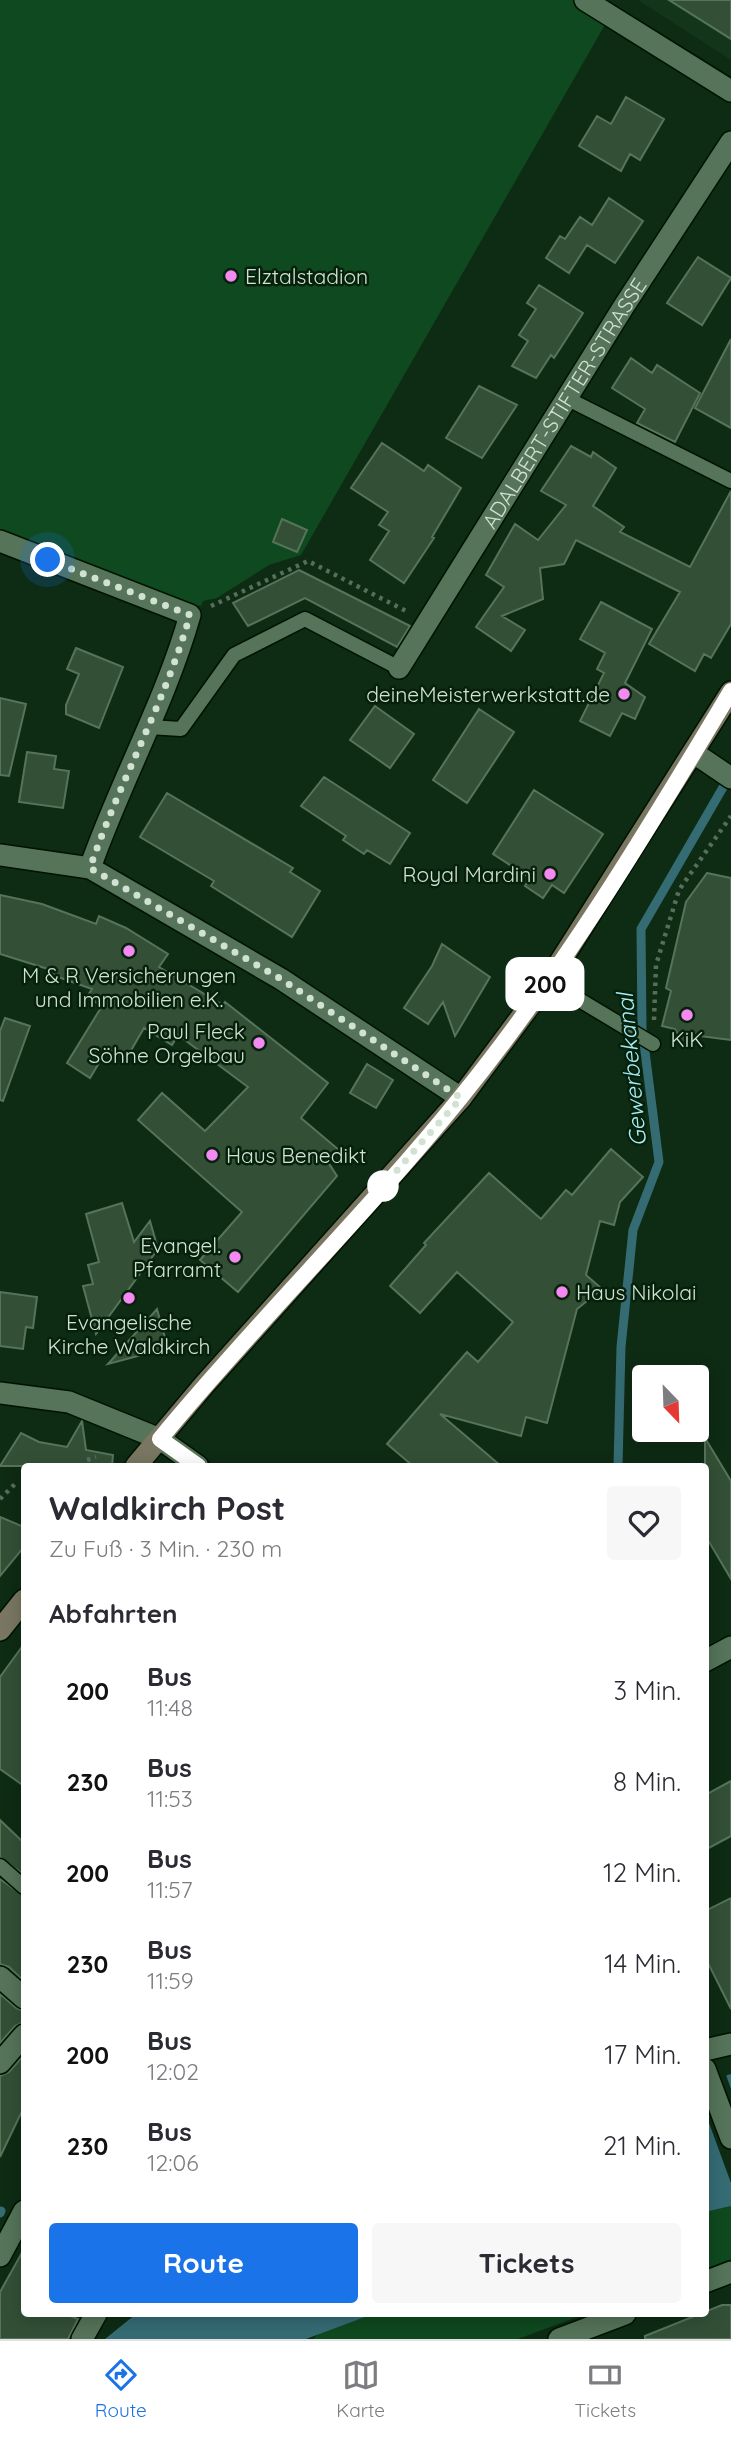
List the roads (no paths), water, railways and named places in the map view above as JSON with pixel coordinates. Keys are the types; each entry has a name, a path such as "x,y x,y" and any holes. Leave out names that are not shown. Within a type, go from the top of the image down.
{"street":[{"path":"585,0 731,91"},
{"name":"ADALBERT-STIFTER-STRASSE","path":"399,668 566,398 731,142"},
{"path":"0,541 190,615 179,654 104,826 90,868"},
{"path":"139,1463 204,1385 461,1098 548,981 731,692"},
{"path":"694,753 731,778"},
{"path":"0,855 90,868 281,979 461,1098"},
{"path":"0,1393 69,1402 160,1439 194,1463"},
{"path":"0,1630 21,1604"},
{"path":"709,1659 731,1647"},
{"path":"0,1977 21,2003"},
{"path":"0,2063 21,2038"},
{"path":"709,2049 731,2044"},
{"path":"709,2078 731,2138"},
{"path":"0,2256 21,2217"},
{"path":"709,2280 731,2272"},
{"path":"82,2339 94,2317"},
{"path":"559,2339 617,2317"}],"lane":[{"path":"566,398 731,481"},
{"path":"149,727 181,729 234,655 305,619 399,668"},
{"path":"548,981 653,1044"},
{"path":"0,1866 21,1884"}],"water":[{"path":"731,2074 731,2206 709,2211 709,2081"},
{"path":"132,2317 365,2317 306,2339 105,2339"}],"waterway":[{"name":"Gewerbekanal","path":"618,1463 621,1347 633,1230 659,1162 642,1028 641,929 729,777"}],"place":[{"name":"Elztalstadion","path":"231,276"},
{"name":"deineMeisterwerkstatt.de","path":"624,694"},
{"name":"Royal Mardini","path":"550,874"},
{"name":"M & R Versicherungen und Immobilien e.K.","path":"129,951"},
{"name":"KiK","path":"687,1015"},
{"name":"Paul Fleck Söhne Orgelbau","path":"259,1043"},
{"name":"Haus Benedikt","path":"212,1155"},
{"name":"Evangel. Pfarramt","path":"235,1257"},
{"name":"Haus Nikolai","path":"562,1292"},
{"name":"Evangelische Kirche Waldkirch","path":"129,1298"}]}
